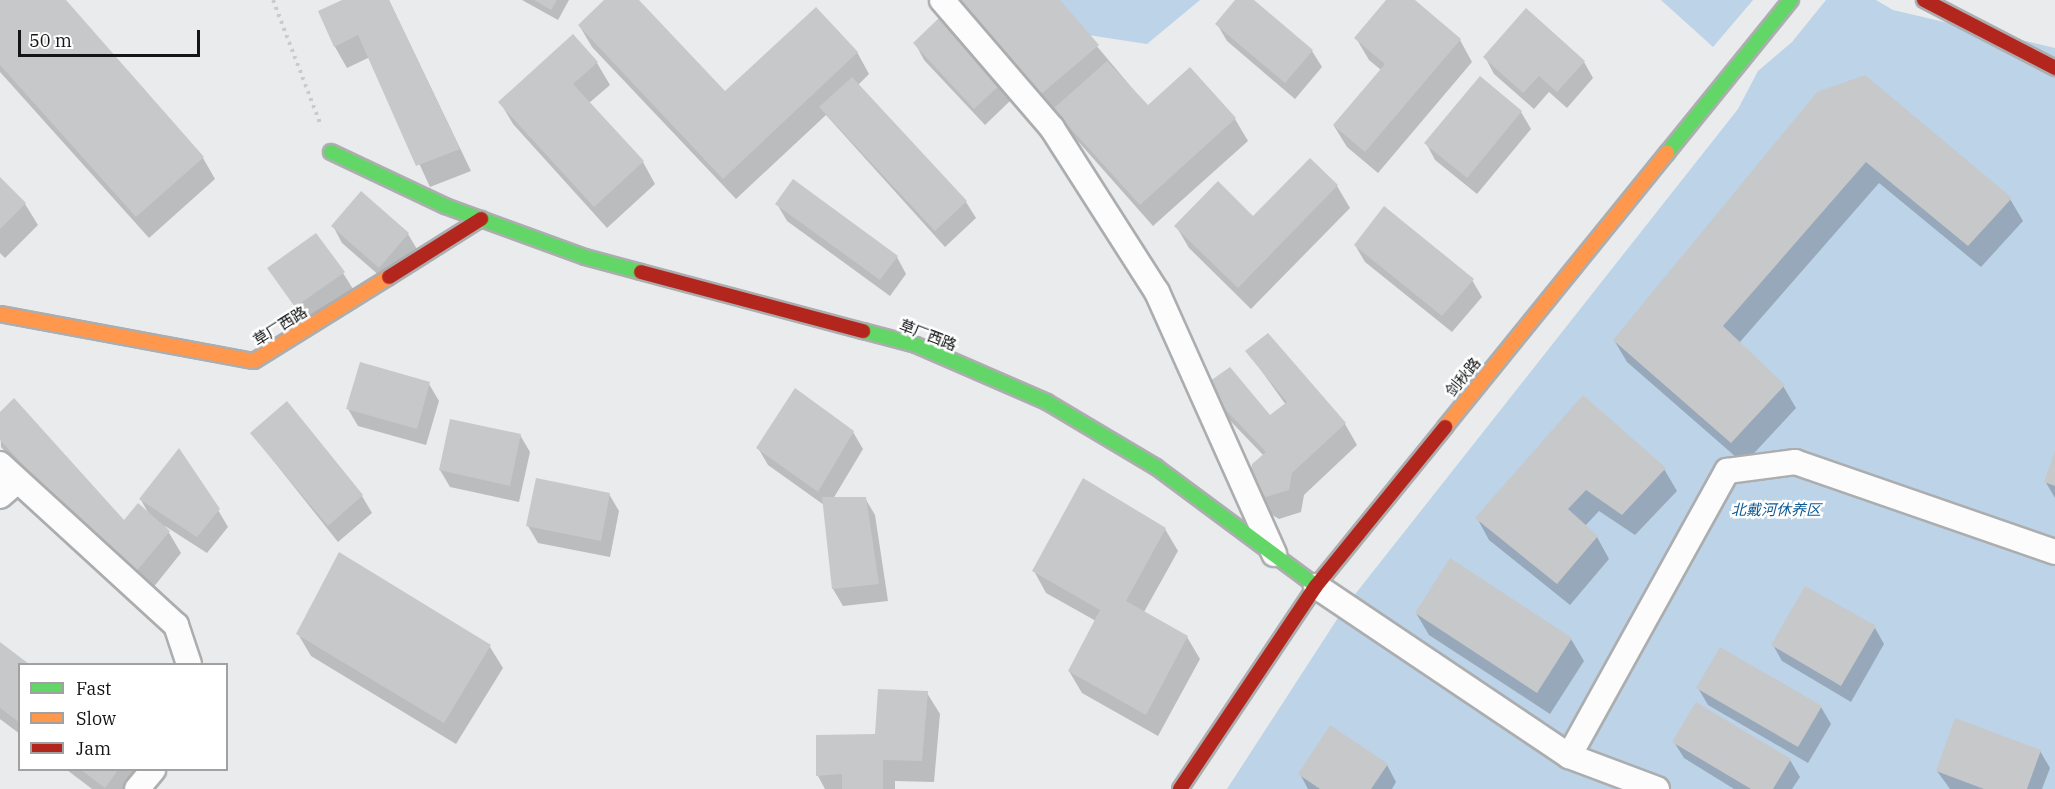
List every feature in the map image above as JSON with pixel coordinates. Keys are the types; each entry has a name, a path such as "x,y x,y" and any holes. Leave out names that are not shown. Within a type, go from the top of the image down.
{"main road":[{"name":"剑秋路","path":"1180,789 1316,586 1791,0"},
{"path":"1924,0 2055,68"},
{"name":"草厂西路","path":"331,152 481,219 585,257 916,345 1047,402 1156,466 1316,586"},
{"name":"草厂西路","path":"0,314 254,361 481,219"}],"street":[{"path":"942,0 1052,128 1157,292 1274,554"},
{"path":"1569,756 1726,471 1795,462 2055,552"},
{"path":"0,464 8,488 176,625 189,663"},
{"path":"1316,586 1569,756 1657,789"},
{"path":"137,789 152,771"}],"path":[{"path":"273,0 331,152"}],"green space":[{"path":"1046,0 1200,0 1147,44 1075,33"},
{"path":"1661,0 1753,0 1713,47"},
{"name":"北戴河休养区","path":"1826,0 1876,0 1893,10 2055,48 2055,789 1227,789 1345,607 1738,109 1758,71 1792,42"}],"building":[{"path":"0,0 66,0 204,157 136,217 0,65"},
{"path":"342,0 389,0 460,149 416,166 358,35 334,47 318,11"},
{"path":"534,0 557,0 551,10"},
{"path":"604,0 639,0 725,91 816,7 858,52 723,179 578,25"},
{"path":"958,0 1060,0 1099,45 1040,95"},
{"path":"1235,0 1254,0 1313,50 1285,83 1215,24"},
{"path":"1386,0 1415,0 1461,39 1365,152 1333,125 1385,64 1354,38"},
{"path":"1526,8 1585,61 1557,92 1539,76 1523,93 1483,57"},
{"path":"940,17 1001,84 974,109 913,43"},
{"path":"573,34 598,62 573,84 644,161 594,207 498,102"},
{"path":"1107,61 1148,105 1190,67 1236,118 1140,205 1053,109"},
{"path":"1865,75 2012,198 1968,246 1866,162 1723,326 1785,385 1731,443 1613,340 1817,92"},
{"path":"1480,76 1522,111 1467,178 1424,143"},
{"path":"852,77 967,201 935,231 819,107"},
{"path":"1310,158 1338,185 1238,288 1174,226 1218,181 1253,216"},
{"path":"0,177 26,203 0,229"},
{"path":"793,179 898,256 880,280 775,204"},
{"path":"361,191 409,233 379,268 331,226"},
{"path":"1384,206 1474,279 1442,316 1354,245"},
{"path":"316,233 345,272 295,307 267,268"},
{"path":"1268,333 1346,423 1292,473 1289,490 1266,497 1248,487 1252,464 1266,452 1203,386 1230,367 1270,415 1287,402 1245,351"},
{"path":"360,362 430,382 417,429 346,409"},
{"path":"795,388 854,431 818,492 756,448"},
{"path":"1583,395 1666,468 1622,515 1586,490 1568,509 1598,536 1557,584 1475,518"},
{"path":"14,398 124,520 138,503 170,531 135,573 95,543 0,440 0,412"},
{"path":"287,401 363,495 328,526 250,433"},
{"path":"450,419 521,434 510,486 439,470"},
{"path":"179,448 220,509 197,537 139,499"},
{"path":"2055,451 2055,486 2044,482"},
{"path":"536,478 610,493 601,541 526,526"},
{"path":"1083,478 1166,528 1126,601 1188,636 1146,715 1068,671 1100,610 1032,571"},
{"path":"822,497 866,497 879,584 832,589"},
{"path":"339,552 491,645 444,723 296,634"},
{"path":"1450,558 1572,638 1537,693 1415,613"},
{"path":"1805,586 1876,626 1841,686 1771,645"},
{"path":"0,642 28,663 18,663 18,722 0,708"},
{"path":"1720,647 1822,706 1798,747 1696,688"},
{"path":"878,689 928,691 922,761 883,760 883,789 842,789 842,774 816,776 816,735 875,734"},
{"path":"1696,702 1791,759 1773,789 1751,789 1672,742"},
{"path":"1955,718 2041,750 2027,789 1984,789 1936,771"},
{"path":"1330,725 1388,764 1371,789 1320,789 1298,774"},
{"path":"82,771 117,771 105,788"}],"traffic: fast":[{"path":"1667,153 1791,0"},
{"path":"331,152 445,206 585,257 641,272"},
{"path":"863,331 916,345 1047,402 1156,467 1316,586"}],"traffic: slow":[{"path":"1445,427 1667,153"},
{"path":"0,314 254,361 389,277"}],"traffic: jam":[{"path":"1924,0 2055,68"},
{"path":"389,277 481,219"},
{"path":"641,272 863,331"},
{"path":"1180,789 1316,586 1445,427"}]}
